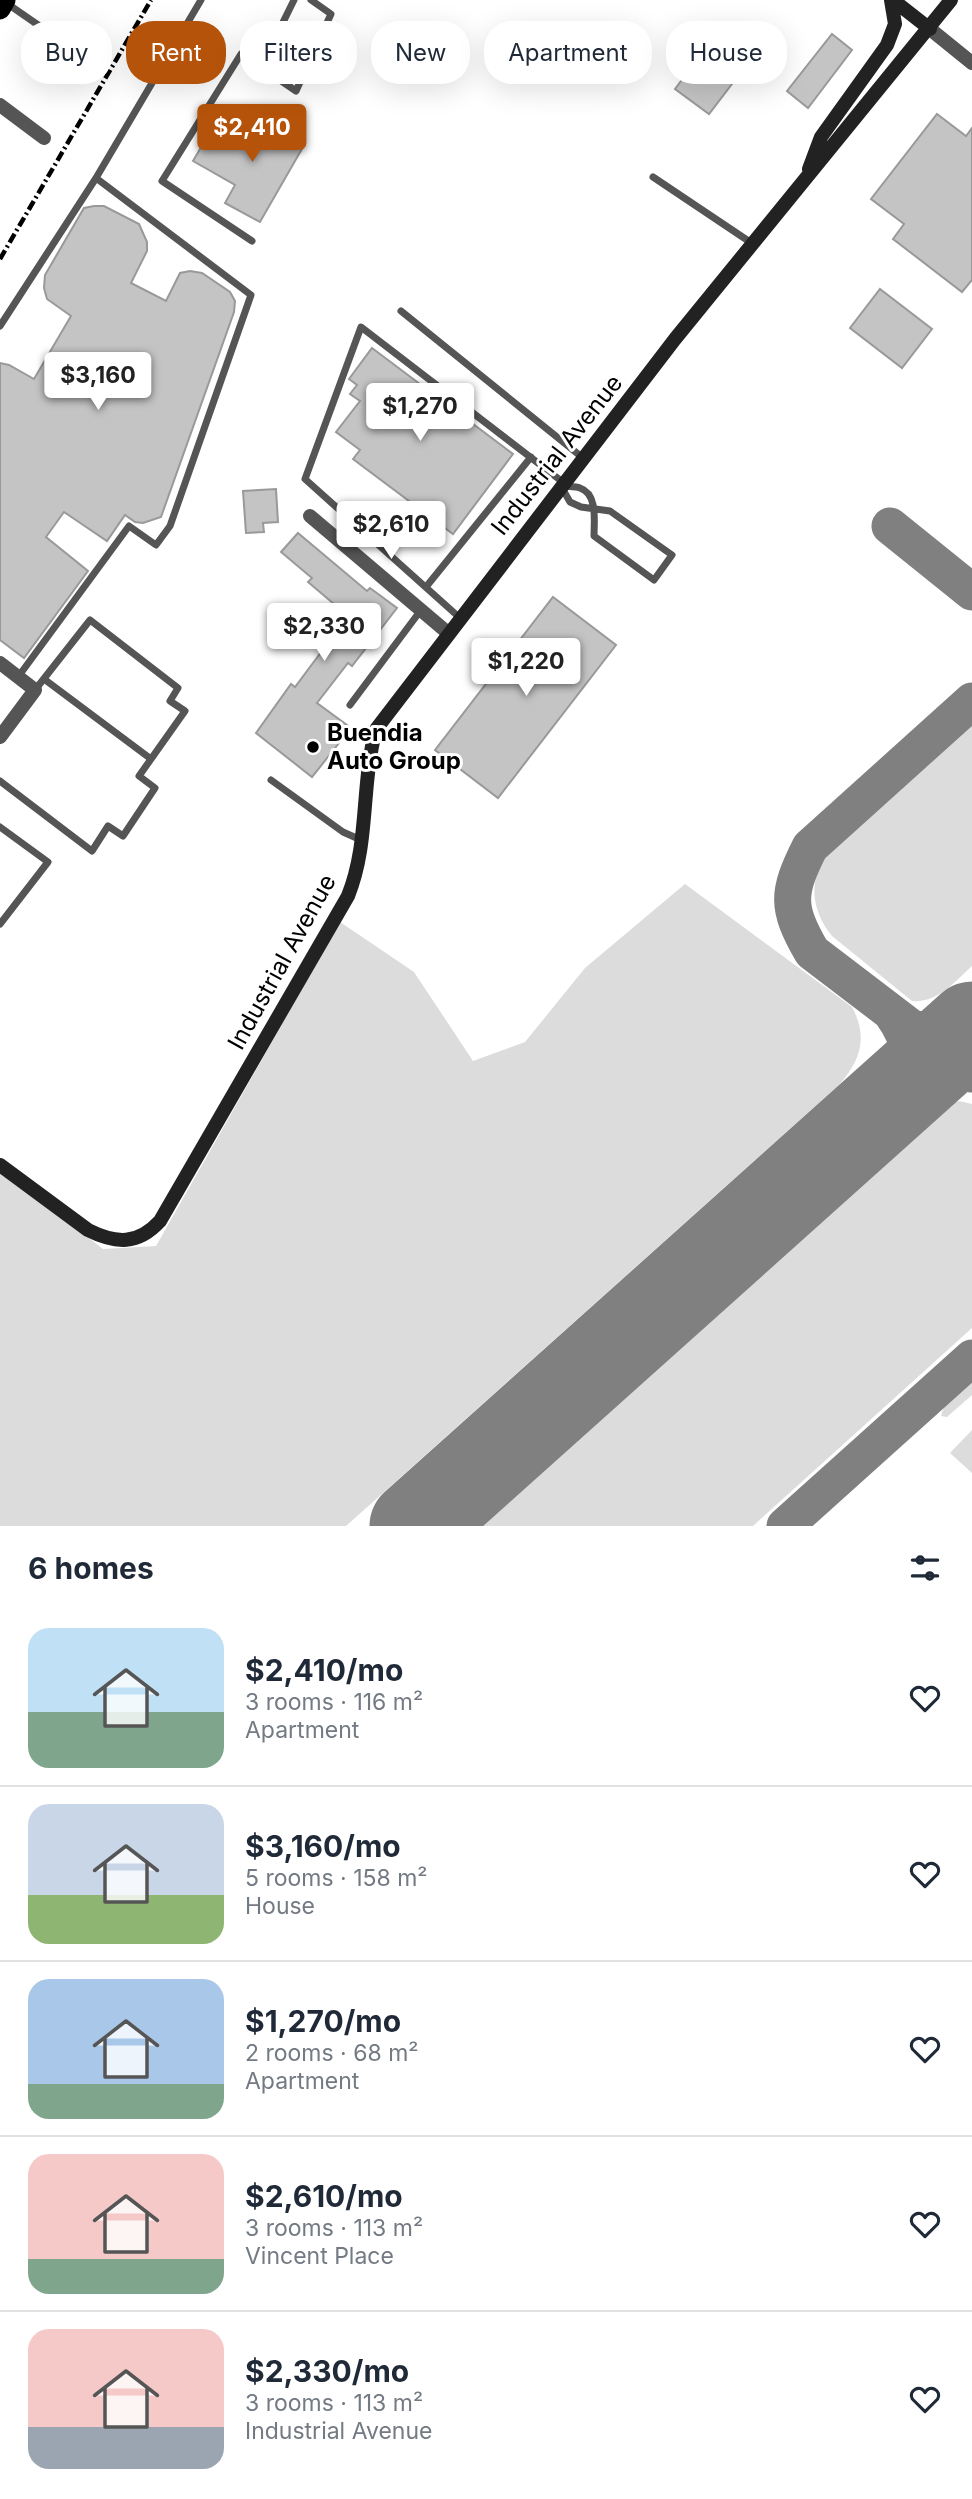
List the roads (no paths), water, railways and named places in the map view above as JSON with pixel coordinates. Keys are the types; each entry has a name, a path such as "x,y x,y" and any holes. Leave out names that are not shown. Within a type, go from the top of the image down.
{"street":[{"path":"892,0 972,63"},
{"path":"804,182 821,137 887,45 895,24 892,0"},
{"name":"Industrial Avenue","path":"0,1165 88,1230 103,1238 130,1240 152,1229 167,1211 339,913 355,878 377,728 675,340 951,0"},
{"path":"0,105 44,138"},
{"path":"310,516 448,633"},
{"path":"0,663 18,677 40,685 0,737"}],"lane":[{"path":"0,326 96,178 201,0"},
{"path":"284,21 295,0"},
{"path":"312,0 331,14 328,21"},
{"path":"3,3 30,21"},
{"path":"240,56 162,181 252,241"},
{"path":"286,84 296,91 299,84"},
{"path":"653,177 753,244"},
{"path":"18,677 129,526 156,545 170,526 251,295 96,178"},
{"path":"401,311 583,458"},
{"path":"460,618 305,479 362,327 563,484 581,488 589,494 594,508 594,536 654,580 672,555 610,511 594,508 581,507 570,502 563,484"},
{"path":"426,587 531,457"},
{"path":"350,705 421,610"},
{"path":"0,781 92,851 108,826 123,836 155,788 139,776 151,759 184,711 170,701 178,688 90,620 40,685 151,759"},
{"path":"271,780 343,832 362,841"},
{"path":"0,827 48,862 0,924"}],"railway":[{"path":"0,259 151,0"}],"place":[{"name":"Buendia Auto Group","path":"313,747"}]}
